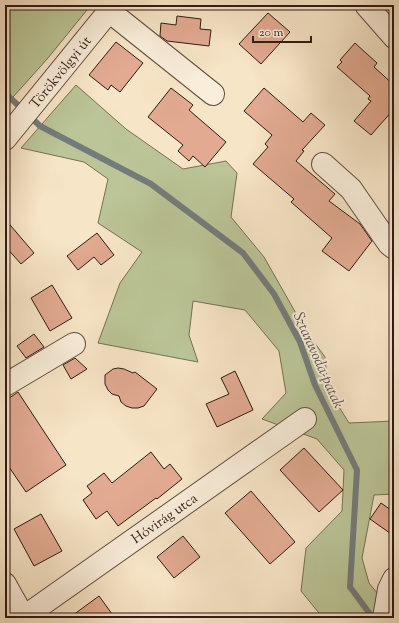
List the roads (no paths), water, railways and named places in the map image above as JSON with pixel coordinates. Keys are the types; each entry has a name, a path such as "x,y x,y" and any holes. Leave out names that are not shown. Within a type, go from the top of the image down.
{"street":[{"path":"366,5 394,36"},
{"path":"112,8 213,94"},
{"name":"Törökvölgyi út","path":"11,133 112,8"},
{"path":"322,164 350,189 389,244 394,248"},
{"path":"5,385 74,344"},
{"name":"Hóvirág utca","path":"24,618 305,419"},
{"path":"384,618 388,589 394,579"},
{"path":"5,584 24,618"}],"waterway":[{"name":"Sztaravoda-patak","path":"5,93 40,126 151,184 243,253 274,294 300,342 315,385 357,470 350,587 370,614 377,618"}]}
